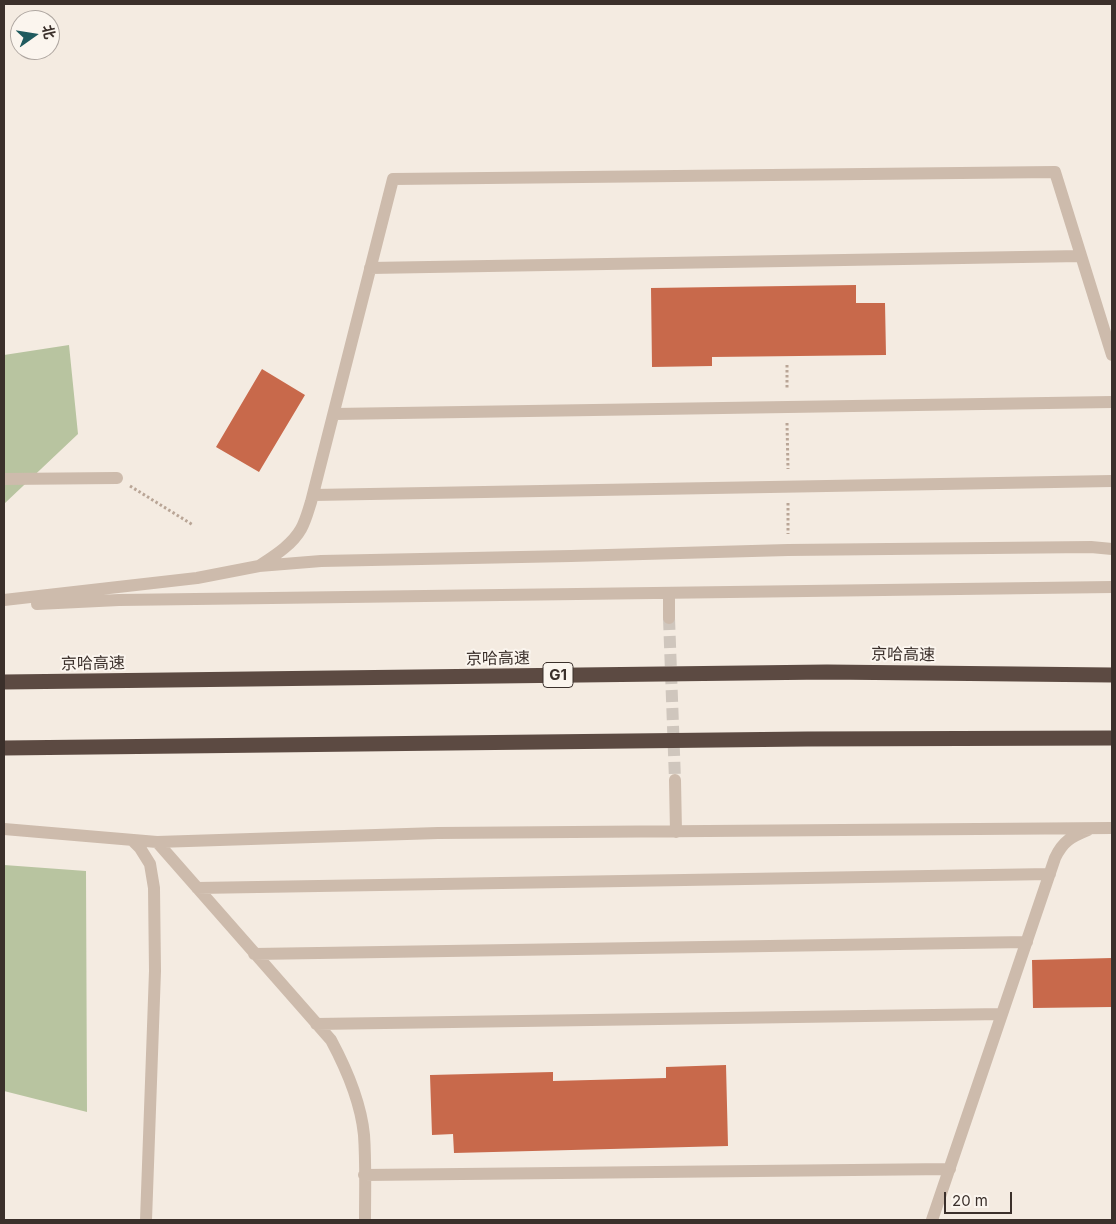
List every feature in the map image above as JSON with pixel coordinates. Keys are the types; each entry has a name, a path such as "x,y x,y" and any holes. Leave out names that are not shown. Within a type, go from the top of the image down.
{"highway":[{"name":"京哈高速","path":"4,682 827,672 1112,675"},
{"path":"4,748 817,739 1112,738"}],"lane":[{"path":"259,566 292,540 306,519 393,179 1056,172 1112,355"},
{"path":"370,268 1081,256"},
{"path":"334,414 1112,402"},
{"path":"4,479 117,478"},
{"path":"313,494 1112,481"},
{"path":"4,600 197,578 259,566 322,561 788,550 1112,548"},
{"path":"4,606 119,600 1112,587"},
{"path":"669,594 669,618"},
{"path":"675,780 676,832"},
{"path":"932,1220 1060,847 1068,839 1094,828"},
{"path":"4,829 157,842 438,833 1112,828"},
{"path":"132,840 140,848 150,864 154,888 155,971 146,1220"},
{"path":"157,842 331,1040 340,1057 358,1105 364,1134 365,1220"},
{"path":"197,888 1050,874"},
{"path":"254,954 1027,942"},
{"path":"316,1024 1002,1014"},
{"path":"364,1175 950,1169"}],"path":[{"path":"787,365 788,550"},
{"path":"117,478 193,525"}],"green space":[{"path":"69,345 78,434 4,504 4,355"},
{"path":"4,865 86,871 87,1112 4,1091"}],"building":[{"path":"856,285 856,303 885,303 886,355 712,357 712,366 652,367 651,288"},
{"path":"262,369 305,395 259,472 216,447"},
{"path":"1112,958 1112,1007 1033,1008 1032,960"},
{"path":"726,1065 728,1146 454,1153 453,1134 432,1135 430,1075 553,1072 553,1081 666,1078 666,1067"}],"tunnel":[{"path":"669,618 675,780"}]}
